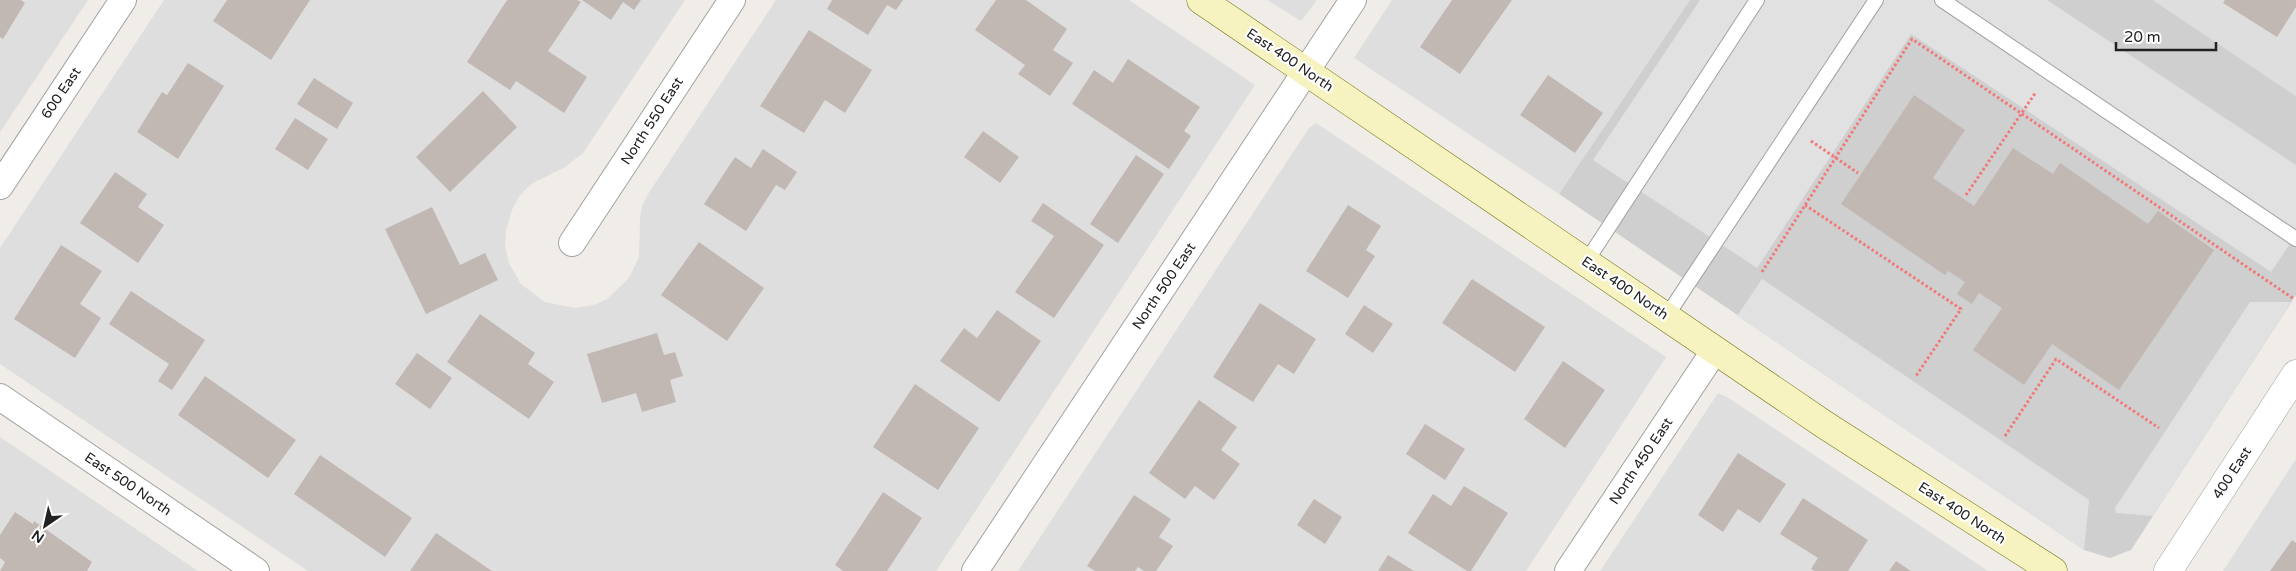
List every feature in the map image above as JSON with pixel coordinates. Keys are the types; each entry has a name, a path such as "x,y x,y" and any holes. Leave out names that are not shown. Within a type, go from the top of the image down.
{"main road":[{"name":"East 400 North","path":"1201,0 1825,425 2053,571"}],"street":[{"name":"600 East","path":"0,186 123,0"},
{"name":"North 550 East","path":"572,243 732,0"},
{"name":"North 500 East","path":"975,571 1353,0"},
{"name":"North 450 East","path":"1568,571 1715,350"},
{"name":"400 East","path":"2168,571 2296,374"},
{"name":"East 500 North","path":"0,397 256,571"}],"lane":[{"path":"1586,262 1757,0"},
{"path":"1666,316 1876,0"},
{"path":"1942,0 2296,239"}],"path":[{"path":"1762,272 1912,39 2294,299"},
{"path":"1966,195 2049,72"},
{"path":"1791,128 1858,173"},
{"path":"1805,205 1961,309 1916,376"},
{"path":"2005,436 2056,359 2159,428"}],"shaded area":[{"path":"0,0 88,0 0,132"},
{"path":"164,0 685,0 583,153 565,167 531,184 520,195 512,210 506,230 505,246 509,263 521,284 545,302 575,308 594,305 607,299 629,278 639,257 640,219 642,206 648,194 776,0 1129,0 1255,85 936,571 308,571 0,364 0,248"},
{"path":"1267,0 1317,0 1301,21"},
{"path":"1392,0 1690,0 1559,194 1354,58"},
{"path":"1690,0 2153,0 2296,96 2296,295 2131,550 2110,558 2084,550 1559,194"},
{"path":"1700,0 2047,0 2296,165 2296,235 2271,272 1911,34 1757,268 1593,160"},
{"path":"2153,0 2296,0 2296,96"},
{"path":"1316,123 1666,357 1526,571 1018,571 1309,128"},
{"path":"1762,279 2089,500 2084,550 1737,316"},
{"path":"2250,302 2291,302 2153,516 2116,513 2115,508"},
{"path":"1718,393 1727,397 1988,571 1600,571"},
{"path":"0,437 198,571 0,571"},
{"path":"2296,459 2296,571 2223,571"}],"building":[{"path":"0,0 21,0 25,3 3,39 0,37"},
{"path":"227,0 310,0 271,60 213,21"},
{"path":"507,0 577,0 581,2 548,51 587,77 564,113 516,81 510,90 467,62"},
{"path":"582,0 641,0 634,10 623,2 611,20"},
{"path":"832,0 903,0 896,10 887,5 868,35 827,9"},
{"path":"996,0 1026,0 1067,29 1053,50 1073,63 1050,96 1018,74 1025,65 975,30"},
{"path":"1452,0 1512,0 1460,74 1420,47"},
{"path":"2225,0 2296,0 2296,7 2277,37 2223,3"},
{"path":"809,30 872,70 845,113 825,100 804,133 760,106"},
{"path":"1128,59 1200,107 1184,131 1191,136 1169,169 1072,104 1094,70 1113,83"},
{"path":"188,63 224,86 178,159 137,132 162,92 167,95"},
{"path":"1548,75 1603,113 1575,153 1520,115"},
{"path":"314,78 353,103 337,129 297,104"},
{"path":"483,91 517,127 450,192 416,157"},
{"path":"1914,95 1965,130 1933,178 1974,206 2013,148 2053,174 2060,163 2148,224 2158,211 2214,250 2119,390 2052,344 2024,385 1973,350 2002,308 1979,293 1972,304 1957,294 1965,282 1948,271 1945,275 1841,204"},
{"path":"295,118 328,139 308,170 275,149"},
{"path":"983,131 1019,157 1000,183 964,157"},
{"path":"763,149 797,172 785,190 776,185 746,231 704,204 735,157 751,168"},
{"path":"1136,155 1164,174 1118,243 1090,224"},
{"path":"115,172 147,194 138,207 164,225 138,263 80,223"},
{"path":"1043,203 1104,245 1054,318 1015,292 1054,236 1031,221"},
{"path":"1348,205 1381,226 1366,250 1375,256 1348,298 1306,271"},
{"path":"432,207 460,265 485,253 498,280 426,314 385,229"},
{"path":"699,242 764,288 727,341 661,295"},
{"path":"61,245 102,271 80,304 101,318 75,358 14,319"},
{"path":"1472,279 1545,327 1515,372 1442,323"},
{"path":"131,291 205,340 172,390 158,381 169,364 109,324"},
{"path":"1260,303 1316,339 1294,374 1278,364 1253,402 1213,377"},
{"path":"1364,305 1393,324 1373,353 1345,334"},
{"path":"997,310 1041,341 999,402 940,361 964,328 977,338"},
{"path":"480,314 535,353 528,364 554,382 529,419 447,362"},
{"path":"657,333 664,355 675,352 683,376 670,380 676,402 642,412 636,393 602,403 587,354"},
{"path":"417,353 452,378 430,409 395,384"},
{"path":"1563,361 1605,390 1565,448 1524,419"},
{"path":"205,376 296,440 268,478 178,415"},
{"path":"915,384 979,428 938,490 873,447"},
{"path":"1199,400 1237,427 1221,450 1240,464 1214,500 1195,486 1185,499 1149,473"},
{"path":"1425,424 1465,449 1445,480 1406,454"},
{"path":"1738,453 1786,484 1760,523 1738,509 1723,532 1698,515"},
{"path":"320,455 412,518 385,557 294,494"},
{"path":"1464,486 1508,513 1471,571 1467,571 1408,533 1433,494 1451,506"},
{"path":"883,492 922,518 887,571 843,571 835,565"},
{"path":"1134,495 1171,519 1159,537 1173,546 1156,571 1144,571 1138,567 1135,571 1095,571 1087,566"},
{"path":"1803,498 1868,540 1848,571 1815,571 1811,569 1818,558 1780,534"},
{"path":"1314,499 1342,517 1325,544 1297,525"},
{"path":"15,512 33,524 34,521 92,562 87,571 0,571 5,562 0,558 0,535"},
{"path":"436,533 492,571 410,571"},
{"path":"2292,540 2296,543 2296,571 2270,571"},
{"path":"1388,555 1414,571 1378,571"},
{"path":"1896,561 1911,571 1889,571"}]}
